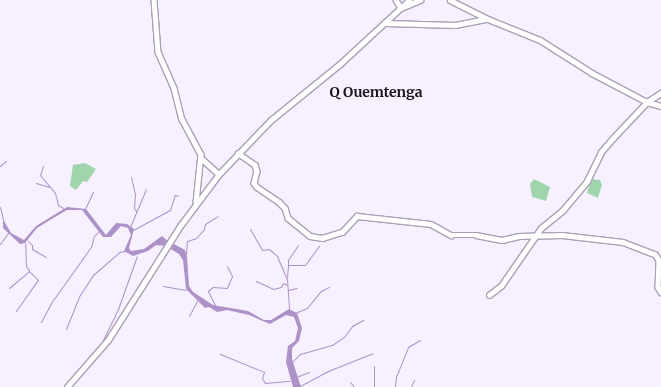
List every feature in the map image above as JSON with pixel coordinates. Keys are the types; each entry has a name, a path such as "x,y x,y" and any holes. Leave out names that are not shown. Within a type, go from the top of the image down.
{"street":[{"path":"154,0 158,52 174,88 182,119 198,147 201,158 195,203"},
{"path":"396,0 401,8"},
{"path":"67,387 99,352 195,203 219,174 271,120 386,23 409,0"},
{"path":"401,8 420,0"},
{"path":"450,0 488,19 540,40 558,54 647,102 661,106"},
{"path":"386,23 455,25 488,19"},
{"path":"489,295 501,286 535,235 563,210 587,181 601,152 647,102 661,93"},
{"path":"238,153 255,165 257,171 254,183 257,187 279,202 285,208 288,218 310,236 322,238 342,232 357,216 431,224 452,235 476,235 502,240 535,235 562,235 623,242 655,254 660,260 658,287 661,292"},
{"path":"201,158 219,174"}],"green space":[{"path":"85,163 96,169 87,182 83,181 76,190 70,186 73,165"},
{"path":"534,179 550,187 546,201 532,197 530,184"},
{"path":"591,179 600,180 602,185 598,198 587,193"}],"shaded area":[{"path":"67,207 86,209 106,235 116,223 127,224 134,229 129,248 131,251 144,249 162,236 169,242 166,246 156,245 148,251 133,256 124,251 131,235 128,228 121,226 111,237 103,237 82,210 67,210 37,228 25,243 20,244 3,228 3,219 11,233 24,240 36,226"},
{"path":"172,243 185,250 187,257 189,286 193,292 213,305 248,311 264,320 271,320 289,309 297,313 302,328 299,341 292,348 292,359 301,387 293,387 286,362 288,346 295,341 298,328 294,317 286,315 270,324 249,315 227,310 217,312 209,307 205,308 186,289 183,260 179,254 169,248"}],"waterway":[{"path":"0,166 6,161"},
{"path":"43,166 40,175 55,193 58,205 63,208"},
{"path":"131,177 135,194 134,208 136,211"},
{"path":"36,183 49,187"},
{"path":"130,227 146,189"},
{"path":"85,209 93,192"},
{"path":"133,230 170,210 175,195 178,196"},
{"path":"0,207 3,219"},
{"path":"186,254 187,241 196,238 204,229 205,224 218,216"},
{"path":"250,229 262,250 269,249 277,256 287,279 289,309"},
{"path":"41,322 51,303 91,247 94,236 98,232"},
{"path":"0,244 8,233"},
{"path":"28,241 32,245 32,249 46,257"},
{"path":"9,288 29,271 26,266 25,243"},
{"path":"288,265 288,260 298,245"},
{"path":"287,277 288,265 305,265 319,246"},
{"path":"66,329 80,295 93,275 119,252 125,251"},
{"path":"102,342 118,309 137,256"},
{"path":"215,305 208,291 213,287 227,288 232,276 227,266"},
{"path":"16,311 38,280 29,271"},
{"path":"256,281 273,289 281,287 283,283 287,285"},
{"path":"163,286 186,290"},
{"path":"295,313 307,308 321,291 329,287"},
{"path":"288,290 297,288"},
{"path":"189,316 197,301"},
{"path":"292,362 300,354 332,345 344,337 352,326 363,320"},
{"path":"395,387 396,377 408,347 420,340"},
{"path":"298,387 328,371 373,353"},
{"path":"220,354 264,372 262,378 265,383 290,381"},
{"path":"374,366 374,387"},
{"path":"296,377 309,372"},
{"path":"411,387 414,380"},
{"path":"350,382 354,387"}],"district":[{"name":"Q Ouemtenga","path":"376,92"}]}
